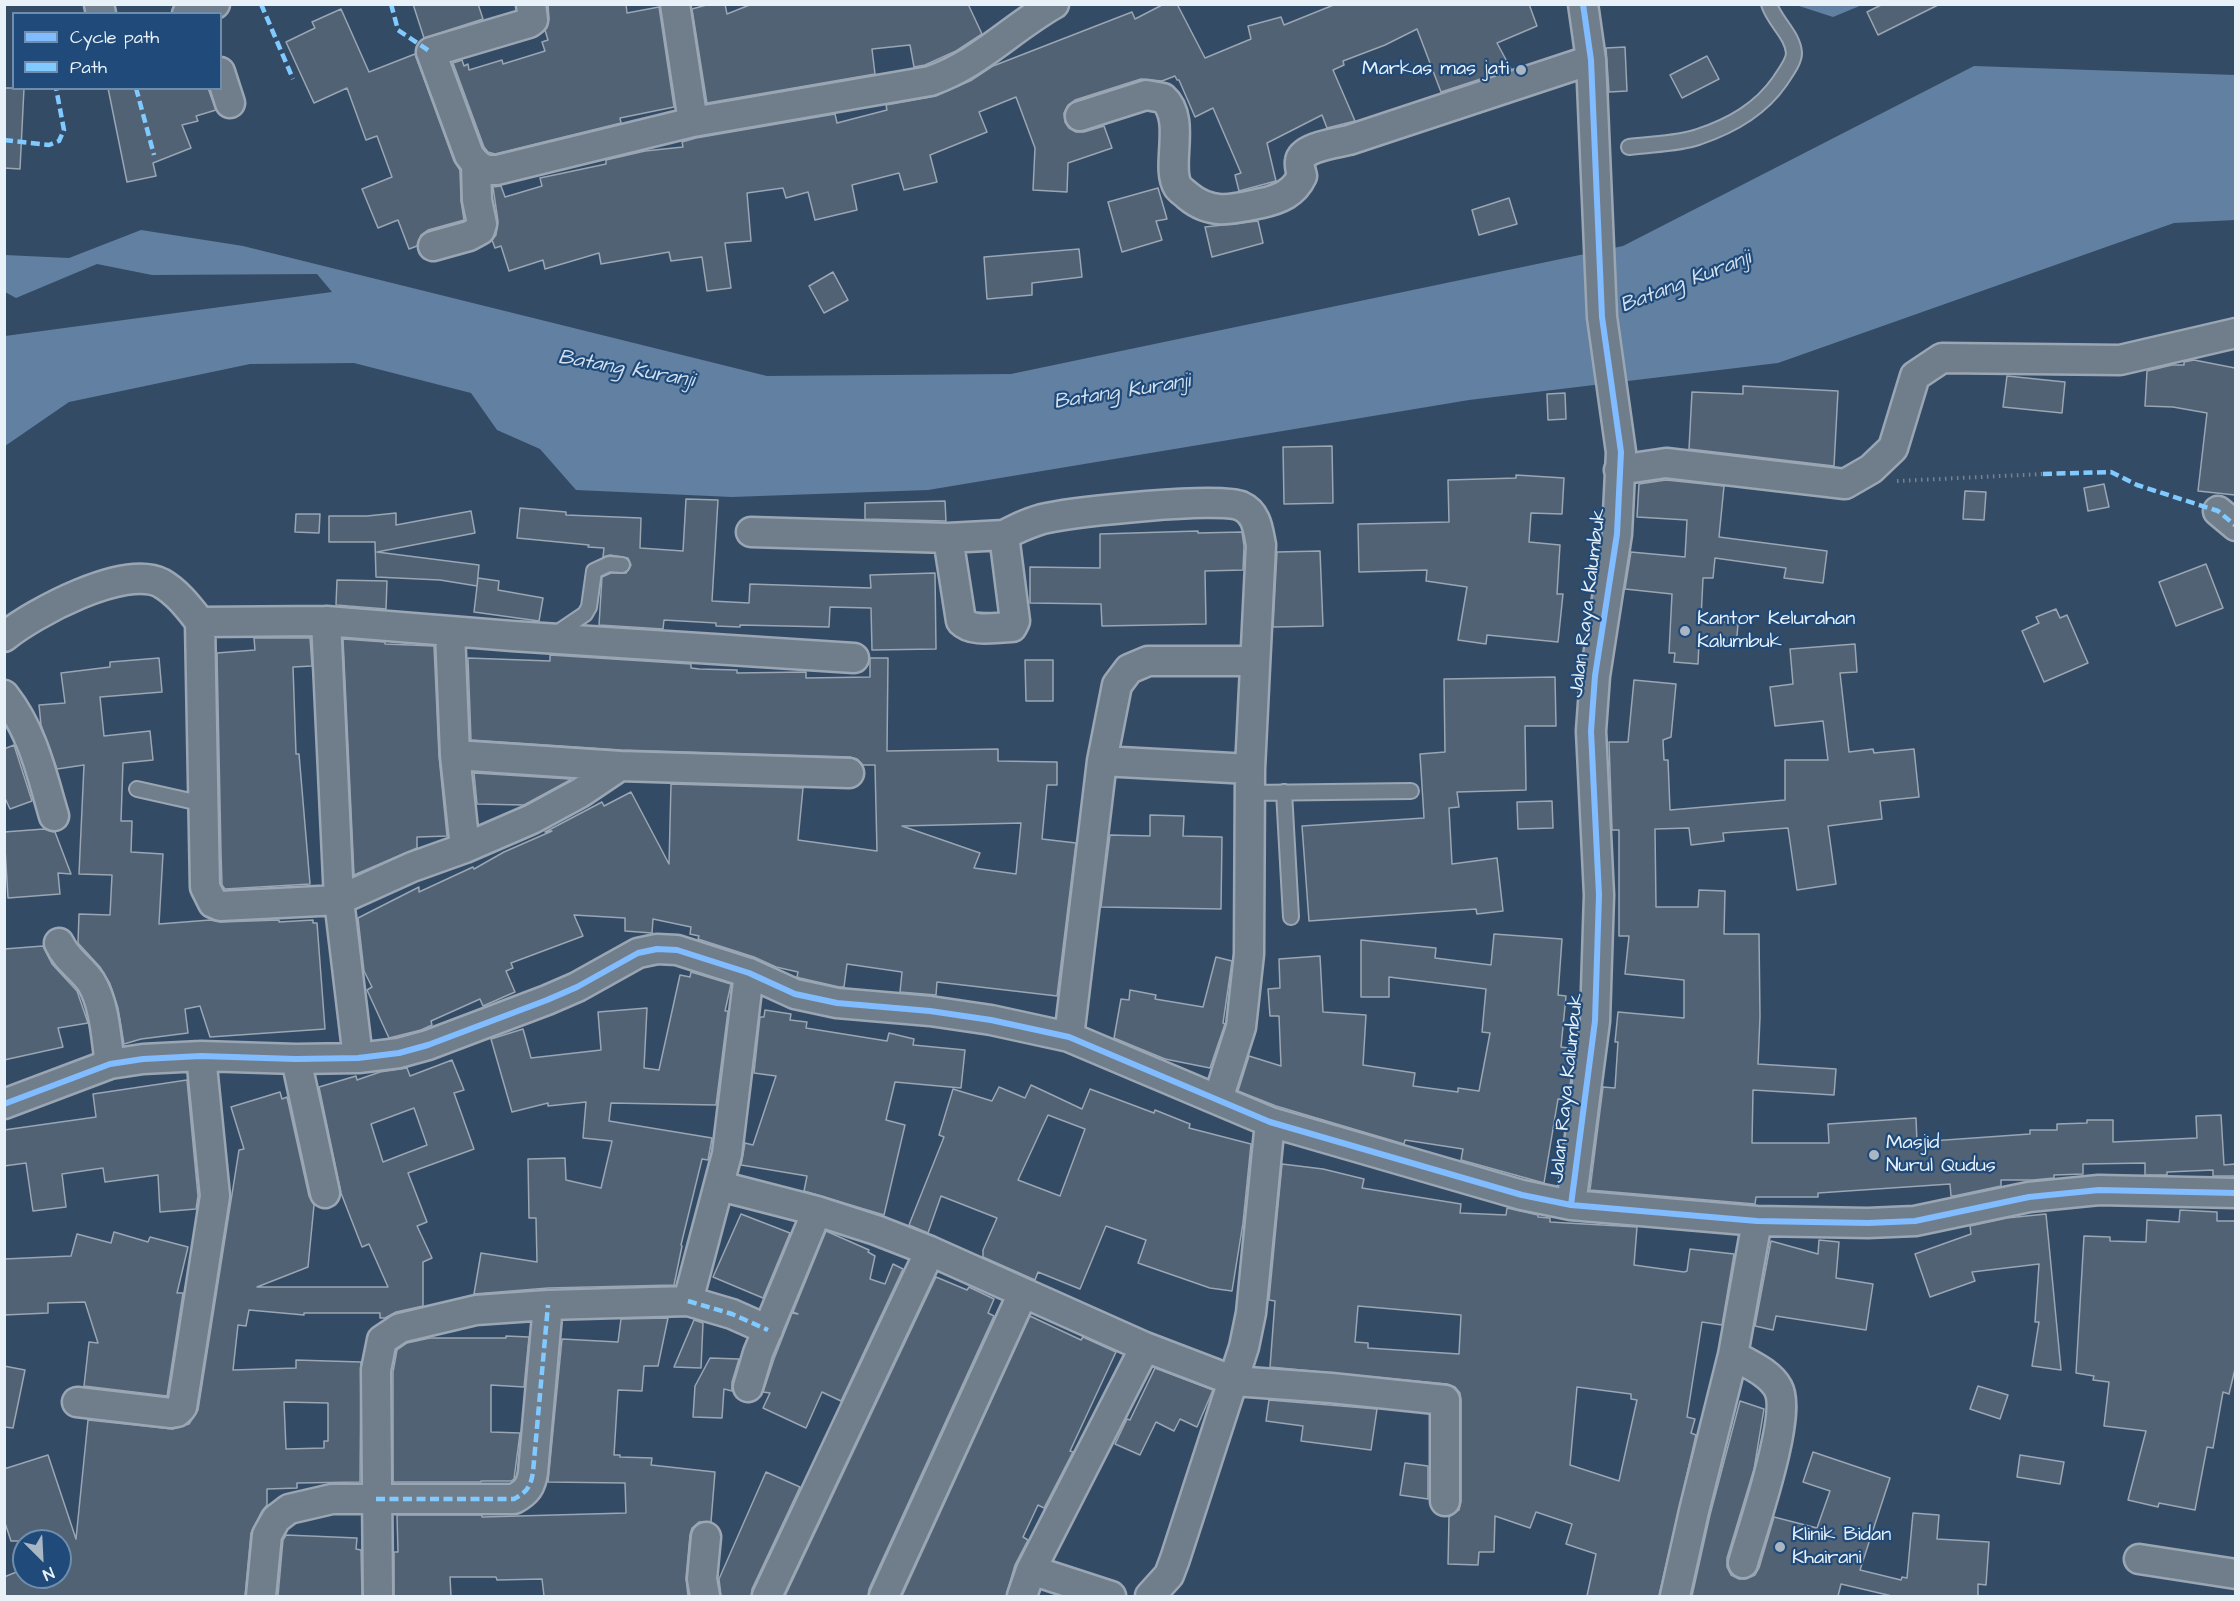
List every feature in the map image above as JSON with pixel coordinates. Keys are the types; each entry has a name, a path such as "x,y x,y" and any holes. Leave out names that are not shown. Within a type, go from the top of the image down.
{"street":[{"path":"531,4 533,20 529,23 431,52 469,155 476,165 486,171 693,122 930,81 950,74 972,62 1054,4"},
{"path":"675,4 693,122"},
{"name":"Jalan Raya Kalumbuk","path":"1583,4 1591,60 1602,317 1620,461 1617,534 1595,676 1591,730 1599,895 1596,1021 1571,1205 1757,1221 1868,1223 1915,1221 2029,1197 2099,1190 2235,1193"},
{"path":"1080,116 1146,95 1163,98 1171,109 1175,130 1174,171 1177,186 1198,204 1227,211 1277,200 1293,190 1302,176 1300,161 1304,153 1314,148 1349,140 1591,60"},
{"path":"222,78 230,103"},
{"path":"433,246 469,236 480,230 482,224 476,190 476,165"},
{"path":"1620,461 1666,463 1845,484 1871,469 1893,448 1916,376 1942,358 2120,360 2235,333"},
{"path":"751,532 948,538 1004,535 1020,526 1046,518 1080,513 1218,502 1241,506 1255,518 1261,545 1250,781 1249,954 1241,1027 1218,1099"},
{"path":"948,538 961,621 973,628 1012,627 1015,621 1004,535"},
{"path":"4,637 41,611 71,597 114,583 140,579 160,582 182,600 200,622 205,887 213,903 220,906 339,900 412,867 465,848 532,819 580,793 620,766"},
{"path":"200,622 326,621 549,639 854,658"},
{"path":"326,621 339,900 358,1058"},
{"path":"450,632 455,756 465,848"},
{"path":"1069,1037 1102,761 1117,685 1129,669 1148,661 1256,661"},
{"path":"4,695 20,715 33,744 54,816"},
{"path":"455,756 620,766 849,774"},
{"path":"1102,761 1250,781"},
{"path":"59,943 64,955 91,983 100,1008 110,1064"},
{"path":"4,1104 110,1064 143,1059 201,1056 358,1058 399,1053 428,1045 577,987 638,952 657,949 677,950 750,973 795,994 991,1020 1069,1037 1270,1122 1522,1196 1571,1205"},
{"path":"688,1301 727,1154 750,973"},
{"path":"77,1402 171,1413 177,1412 182,1407 215,1196 201,1056"},
{"path":"296,1059 325,1193"},
{"path":"1150,1596 1169,1575 1188,1526 1244,1347 1251,1312 1257,1230 1270,1122"},
{"path":"720,1186 817,1211 876,1230 930,1251 1145,1347 1234,1380 1444,1400 1445,1501"},
{"path":"748,1387 758,1353 817,1211"},
{"path":"1675,1596 1733,1355 1757,1221"},
{"path":"767,1596 930,1251"},
{"path":"884,1596 1023,1293"},
{"path":"378,1596 376,1370 382,1340 400,1328 476,1310 548,1305 688,1301 732,1314 768,1330"},
{"path":"261,1596 267,1535 276,1519 289,1509 322,1500 514,1499 525,1493 531,1485 533,1472 548,1305"},
{"path":"1022,1596 1031,1570 1145,1347"},
{"path":"1733,1355 1762,1372 1778,1388 1782,1407 1773,1460 1743,1563"},
{"path":"705,1596 702,1579 706,1537"},
{"path":"2139,1559 2235,1574"},
{"path":"1031,1570 1111,1596"}],"lane":[{"path":"1629,147 1696,138 1744,117 1769,97 1794,55 1792,42 1782,29 1769,4"},
{"path":"549,639 585,614 589,607 594,571 609,564 622,565"},
{"path":"1250,781 1284,792 1411,790"},
{"path":"137,789 204,804"},
{"path":"1284,792 1291,917"}],"path":[{"path":"1892,482 2043,474"}],"water":[{"path":"1796,5 1862,5 1833,17"},
{"name":"Batang Kuranji","path":"1974,66 2235,75 2235,220 2174,223 1778,363 1469,400 928,490 732,497 576,490 540,449 497,430 471,393 354,363 250,364 69,402 5,446 5,336 332,292 317,274 152,275 97,264 16,298 5,292 5,255 69,258 141,230 243,246 767,376 1011,374 1623,246"}],"building":[{"path":"413,4 478,4 483,19 424,38"},
{"path":"548,4 626,4 627,13 659,7 674,107 620,118 621,123 495,154 488,152 484,147 453,63 462,60 464,66 468,64 469,70 502,60 503,64 545,51 542,42 548,40 545,30 549,19"},
{"path":"710,4 725,4 727,14 752,4 968,4 982,34 956,51 925,65 914,67 910,45 872,49 875,74 707,103 692,9"},
{"path":"1164,4 1177,4 1205,58 1251,39 1248,26 1281,17 1284,25 1336,4 1529,4 1537,26 1497,43 1511,69 1441,92 1417,29 1385,45 1343,61 1344,65 1333,70 1355,121 1327,128 1322,115 1267,143 1276,181 1239,191 1235,175 1241,173 1213,108 1195,117 1179,80 1175,76 1162,81 1141,79 1075,100 1068,105 1064,113 1065,122 1069,128 1076,132 1084,132 1104,126 1112,148 1068,163 1067,192 1033,190 1035,148 1016,97 979,112 987,132 930,155 937,182 904,190 899,173 852,185 857,210 815,220 808,192 786,198 783,188 747,193 751,241 725,243 731,288 707,291 702,257 671,261 669,252 601,264 599,253 545,269 543,260 509,271 501,246 495,248 492,240 496,235 498,221 493,187 501,186 505,197 542,186 540,178 606,164 606,160 645,151 683,147 682,142 696,138 835,114 837,123 887,110 886,105 936,96 972,80 993,66 1132,12 1135,19"},
{"path":"1883,4 1940,4 1878,35 1867,12"},
{"path":"341,9 369,72 415,54 454,161 460,170 464,220 428,230 421,235 417,246 409,249 398,220 378,228 362,189 392,177 377,136 366,140 347,88 314,103 286,42 315,28 312,22"},
{"path":"1625,47 1627,91 1609,92 1606,48"},
{"path":"1707,56 1719,79 1682,98 1670,75"},
{"path":"4,88 24,90 20,169 4,168"},
{"path":"108,90 209,90 216,110 196,116 198,121 182,125 191,148 153,163 156,176 127,182"},
{"path":"1158,188 1167,219 1156,221 1162,240 1122,252 1108,202"},
{"path":"1509,198 1517,224 1479,235 1472,210"},
{"path":"1258,221 1263,243 1212,257 1205,227"},
{"path":"1079,249 1082,277 1032,283 1032,295 987,299 984,257"},
{"path":"833,272 848,300 824,313 809,286"},
{"path":"2194,360 2235,368 2235,495 2198,491 2207,413 2173,407 2145,406 2147,371 2172,365 2184,365 2184,362"},
{"path":"2007,376 2065,382 2062,413 2003,407"},
{"path":"1743,386 1838,391 1834,466 1689,449 1692,392 1743,394"},
{"path":"1565,393 1566,419 1548,420 1547,394"},
{"path":"1332,446 1333,503 1284,504 1283,447"},
{"path":"1516,475 1564,478 1562,514 1531,513 1529,542 1560,545 1557,594 1563,594 1558,642 1487,635 1486,644 1458,640 1467,587 1426,581 1427,570 1359,572 1358,524 1449,522 1448,480 1516,478"},
{"path":"1666,480 1724,486 1719,537 1827,551 1823,583 1784,578 1786,568 1715,558 1713,578 1703,578 1701,619 1738,624 1736,647 1699,643 1698,664 1674,662 1675,653 1669,653 1672,594 1625,589 1631,552 1685,557 1687,520 1637,517 1639,484"},
{"path":"2104,484 2109,507 2088,511 2084,488"},
{"path":"1965,491 1986,492 1984,520 1963,519"},
{"path":"686,499 718,500 712,601 749,603 750,584 871,588 870,575 935,573 936,649 872,650 871,608 830,607 829,627 716,626 716,623 664,620 663,629 599,625 602,577 611,573 626,573 631,565 628,558 610,555 603,557 604,548 588,547 589,545 517,538 520,508 566,512 566,515 641,518 640,548 683,551"},
{"path":"945,501 946,521 865,519 865,503"},
{"path":"471,511 475,533 377,552 479,565 477,586 440,580 376,577 375,542 329,542 329,516 396,513 396,525"},
{"path":"296,514 320,514 319,533 295,532"},
{"path":"1198,531 1198,533 1242,532 1244,546 1243,570 1205,571 1206,624 1102,626 1101,604 1030,603 1030,567 1100,568 1100,534"},
{"path":"1320,551 1323,626 1273,627 1277,552"},
{"path":"2206,564 2223,608 2176,626 2159,582"},
{"path":"478,578 499,581 498,590 543,598 539,621 474,612"},
{"path":"337,580 387,581 386,609 336,605"},
{"path":"2056,609 2060,618 2067,615 2088,663 2044,682 2022,631 2039,623 2036,617"},
{"path":"254,638 310,638 312,666 293,667 296,754 299,754 310,884 225,889 222,885 217,653 255,650"},
{"path":"343,639 434,646 439,756 447,836 417,837 417,848 354,875"},
{"path":"1855,644 1857,672 1840,673 1849,752 1873,749 1874,753 1914,749 1919,797 1880,801 1882,819 1828,826 1836,884 1797,890 1788,828 1723,833 1724,841 1691,845 1689,828 1655,829 1656,907 1698,907 1699,890 1725,891 1724,934 1759,934 1758,1064 1836,1069 1834,1095 1753,1090 1752,1143 1829,1143 1828,1124 1916,1118 1917,1142 2030,1134 2030,1130 2057,1130 2057,1124 2087,1123 2087,1120 2113,1120 2113,1142 2197,1138 2196,1116 2221,1115 2224,1165 2235,1164 2235,1176 2213,1176 2213,1170 2145,1175 2145,1163 2083,1164 2083,1174 2054,1175 2054,1178 2033,1180 2001,1180 2001,1186 1954,1196 1951,1196 1950,1184 1818,1193 1818,1197 1756,1197 1755,1204 1590,1190 1603,1087 1615,1088 1618,1042 1615,1042 1618,1012 1684,1018 1684,980 1625,974 1629,936 1619,936 1619,830 1612,830 1609,742 1628,742 1634,680 1676,684 1671,737 1663,740 1664,760 1668,760 1670,810 1785,800 1785,760 1828,760 1823,721 1775,726 1770,687 1793,684 1790,649"},
{"path":"550,655 691,664 691,668 737,670 737,673 806,672 806,678 870,677 870,658 888,658 887,751 998,749 998,761 1057,762 1057,785 1047,785 1042,839 1076,843 1057,996 937,982 936,995 900,992 902,972 847,964 844,987 839,987 797,977 798,972 776,967 754,957 698,939 699,936 690,934 691,927 653,919 652,933 625,931 625,918 574,915 583,936 511,963 513,968 506,971 515,992 483,1006 480,999 431,1021 432,1025 421,1030 389,1038 367,990 372,987 364,971 358,918 419,887 419,892 473,867 474,869 504,852 552,831 545,832 602,802 604,806 631,792 669,864 671,784 803,788 798,840 877,851 875,765 863,765 857,759 850,757 621,750 471,740 468,658 550,661","holes":["1021,823 1016,874 974,868 980,853 902,826"]},
{"path":"159,658 162,692 100,697 104,736 150,731 153,760 123,763 121,821 132,821 131,852 163,854 159,924 210,920 221,922 279,920 279,922 313,920 313,923 317,923 325,1029 210,1037 200,1006 185,1009 188,1033 141,1039 124,1044 118,1008 110,984 100,967 78,943 79,914 110,915 112,875 79,874 84,765 57,769 41,725 39,705 65,703 61,673 110,667 110,662"},
{"path":"1025,660 1053,660 1053,701 1026,701"},
{"path":"1555,677 1556,726 1525,726 1526,790 1457,792 1459,807 1449,808 1452,864 1497,858 1503,911 1477,914 1476,909 1309,921 1302,826 1424,818 1420,754 1445,752 1444,679"},
{"path":"14,745 32,801 10,809 4,796 4,749"},
{"path":"474,773 570,780 524,805 477,804"},
{"path":"1552,801 1553,828 1518,829 1517,802"},
{"path":"1150,815 1184,816 1183,836 1222,837 1221,909 1101,907 1110,835 1150,836"},
{"path":"44,829 55,832 71,874 58,873 60,894 8,898 4,832"},
{"path":"1494,934 1562,939 1558,995 1566,996 1561,1047 1575,1049 1568,1100 1558,1099 1544,1183 1461,1160 1463,1149 1405,1140 1404,1144 1276,1106 1238,1091 1249,1056 1281,1066 1279,1016 1270,1016 1268,989 1280,988 1279,959 1320,956 1323,1012 1366,1015 1363,1065 1415,1073 1413,1086 1458,1092 1458,1088 1479,1091 1490,1033 1482,1032 1486,989 1389,977 1389,997 1361,997 1361,940 1436,948 1435,958 1491,965"},
{"path":"43,946 52,964 77,991 88,1023 58,1028 63,1047 4,1060 4,949"},
{"path":"1216,957 1232,961 1223,1023 1225,1024 1210,1068 1165,1059 1114,1038 1121,999 1129,1000 1130,990 1156,995 1155,999 1203,1007"},
{"path":"691,972 731,984 725,1011 728,1011 716,1105 611,1103 609,1121 712,1138 708,1160 702,1159 681,1245 674,1285 548,1288 474,1294 481,1253 537,1262 536,1218 529,1218 528,1159 565,1158 566,1180 601,1188 612,1141 583,1138 586,1102 548,1106 548,1103 512,1112 491,1039 523,1029 531,1058 601,1050 598,1012 647,1008 644,1068 659,1070 680,975 690,977"},
{"path":"765,1010 791,1014 790,1020 807,1022 806,1028 887,1041 889,1033 914,1039 913,1045 965,1050 961,1088 895,1082 886,1120 905,1125 884,1215 804,1191 807,1176 741,1165 745,1143 753,1145 776,1076 754,1073 760,1017 764,1017"},
{"path":"452,1060 464,1090 454,1093 474,1149 408,1173 427,1222 417,1226 432,1258 423,1262 423,1306 396,1312 385,1318 380,1318 380,1313 304,1313 304,1315 249,1310 246,1326 238,1325 233,1370 296,1368 296,1360 361,1362 360,1482 297,1483 297,1488 267,1489 267,1505 251,1533 245,1596 4,1596 4,1577 12,1574 12,1589 72,1589 72,1529 12,1529 11,1541 4,1520 4,1469 48,1455 76,1539 88,1420 173,1429 189,1424 198,1410 239,1150 244,1149 231,1107 280,1092 282,1099 287,1097 309,1196 314,1205 308,1267 257,1287 388,1287 369,1244 362,1247 341,1193 319,1087 356,1076 357,1080 380,1072 407,1068 410,1076","holes":["414,1108 427,1145 383,1162 371,1124","284,1402 328,1403 328,1441 324,1441 324,1448 286,1449"]},
{"path":"187,1080 198,1196 196,1209 160,1212 158,1175 105,1182 103,1168 62,1174 66,1207 33,1211 26,1163 4,1166 4,1130 96,1117 93,1094"},
{"path":"1031,1085 1082,1109 1090,1089 1154,1113 1155,1110 1190,1124 1189,1128 1251,1144 1243,1223 1232,1291 1210,1288 1138,1263 1146,1240 1106,1226 1080,1289 1038,1272 1035,1280 983,1257 983,1250 997,1218 941,1196 928,1233 909,1225 944,1137 939,1135 953,1089 992,1101 999,1087 1025,1098","holes":["1048,1115 1085,1129 1060,1196 1018,1180"]},
{"path":"1282,1164 1323,1169 1364,1179 1362,1188 1461,1204 1460,1213 1506,1215 1507,1208 1550,1218 1550,1222 1637,1227 1634,1265 1684,1272 1687,1271 1690,1249 1734,1254 1722,1325 1702,1322 1687,1417 1695,1419 1691,1433 1696,1435 1659,1596 1587,1596 1596,1554 1566,1544 1572,1524 1536,1512 1530,1528 1495,1516 1494,1552 1479,1552 1478,1565 1448,1564 1449,1517 1459,1510 1461,1501 1460,1393 1455,1387 1447,1384 1270,1367 1275,1301 1269,1300","holes":["1358,1306 1461,1315 1459,1354 1368,1348 1368,1343 1355,1342","1577,1387 1631,1394 1631,1399 1637,1400 1619,1481 1570,1465"]},
{"path":"2180,1210 2217,1212 2217,1221 2235,1221 2235,1369 2229,1394 2223,1392 2213,1448 2207,1447 2195,1510 2159,1503 2158,1507 2128,1500 2146,1431 2104,1426 2109,1382 2093,1380 2094,1376 2076,1373 2084,1236 2110,1237 2110,1241 2146,1242 2147,1220 2179,1222"},
{"path":"741,1214 790,1233 763,1298 713,1277"},
{"path":"2046,1214 2061,1370 2032,1366 2039,1322 2035,1322 2039,1264 1972,1272 1975,1281 1930,1297 1915,1254 1971,1234 1970,1226 2007,1218"},
{"path":"826,1231 869,1250 868,1252 875,1256 870,1279 885,1284 893,1264 903,1269 841,1401 822,1392 806,1428 763,1408 770,1393 763,1392 792,1313 798,1314 793,1312"},
{"path":"114,1232 148,1242 150,1237 188,1247 177,1293 183,1293 167,1396 84,1386 89,1342 98,1343 85,1302 48,1303 48,1313 4,1315 4,1259 71,1256 77,1234 111,1243"},
{"path":"1819,1240 1839,1242 1836,1278 1873,1284 1866,1330 1776,1316 1773,1330 1755,1326 1771,1241 1818,1254"},
{"path":"936,1277 967,1290 969,1287 994,1299 988,1313 994,1316 869,1589 868,1596 785,1596"},
{"path":"1030,1316 1081,1340 1083,1337 1116,1352 1070,1451 1073,1452 1044,1508 1038,1505 1023,1537 1028,1540 1015,1565 1006,1596 902,1596"},
{"path":"668,1318 658,1366 644,1366 642,1391 618,1390 614,1455 652,1458 651,1465 715,1472 711,1522 699,1522 692,1528 690,1535 686,1578 688,1596 544,1596 542,1579 497,1580 496,1577 450,1577 451,1596 394,1596 394,1552 398,1552 397,1515 482,1515 482,1517 626,1513 625,1483 548,1482 562,1339 618,1342 621,1319"},
{"path":"694,1320 703,1323 701,1368 674,1367"},
{"path":"506,1336 529,1337 524,1387 491,1385 491,1432 520,1433 514,1479 481,1482 393,1482 393,1372 397,1350 407,1343 430,1338 506,1338"},
{"path":"710,1358 739,1359 732,1382 732,1391 724,1389 722,1418 693,1417 695,1386"},
{"path":"4,1366 25,1370 13,1428 4,1427"},
{"path":"1155,1368 1213,1390 1197,1427 1180,1419 1174,1431 1156,1422 1140,1455 1115,1444 1127,1419 1130,1420"},
{"path":"1978,1386 2008,1395 2000,1419 1970,1409"},
{"path":"1269,1400 1377,1409 1371,1450 1301,1441 1303,1426 1266,1421"},
{"path":"1740,1401 1764,1409 1754,1469 1727,1558 1727,1567 1731,1575 1739,1579 1746,1579 1755,1575 1774,1517 1817,1528 1830,1491 1803,1482 1813,1452 1890,1478 1860,1570 1901,1580 1902,1577 1907,1578 1913,1513 1939,1515 1937,1539 1989,1542 1986,1585 1978,1584 1978,1596 1892,1596 1841,1584 1838,1596 1692,1596 1710,1515"},
{"path":"2020,1455 2064,1462 2060,1484 2017,1477"},
{"path":"1405,1463 1428,1466 1428,1499 1400,1495"},
{"path":"766,1472 800,1487 752,1589 751,1596 721,1596 719,1579"},
{"path":"286,1535 357,1538 356,1549 361,1550 362,1596 278,1596 283,1540"}],"marked path":[{"path":"261,4 293,79"},
{"path":"391,4 398,30 431,52"},
{"path":"4,140 49,145 59,141 64,130 56,90"},
{"path":"137,90 154,155"},
{"path":"2043,474 2111,472 2137,485 2218,511 2236,526"},
{"path":"688,1301 732,1314 768,1330"},
{"path":"376,1499 514,1499 525,1491 530,1485 533,1472 548,1305"}],"cycle path":[{"path":"1583,4 1591,60 1602,317 1621,452 1617,534 1595,676 1591,731 1599,895 1595,1021 1571,1205 1757,1221 1868,1223 1915,1221 2029,1197 2099,1190 2236,1193"},
{"path":"4,1104 110,1064 143,1059 201,1056 358,1058 399,1053 428,1045 547,1000 577,987 638,953 657,949 677,950 749,973 795,994 837,1003 930,1011 991,1020 1069,1037 1270,1122 1522,1195 1571,1205"}],"place":[{"name":"Markas mas jati","path":"1521,70"},
{"name":"Kantor Kelurahan Kalumbuk","path":"1685,631"},
{"name":"Masjid Nurul Qudus","path":"1874,1155"},
{"name":"Klinik Bidan Khairani","path":"1780,1547"}]}
